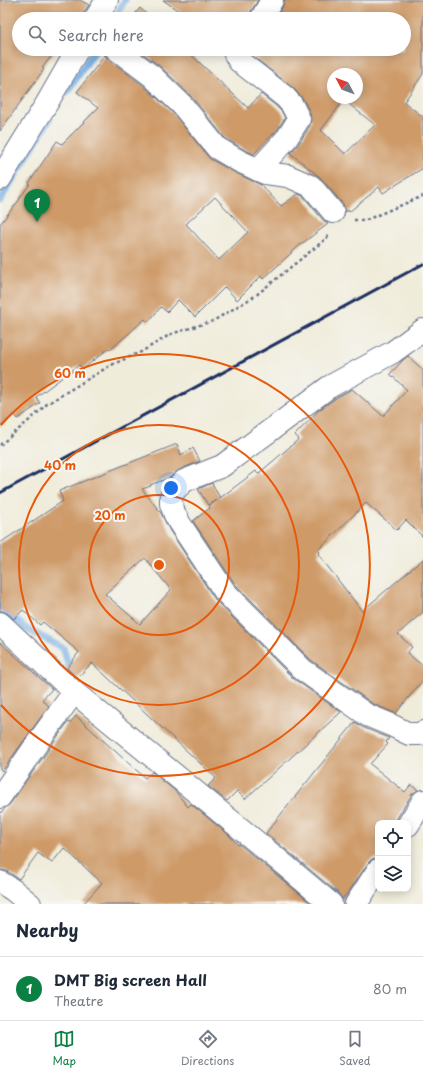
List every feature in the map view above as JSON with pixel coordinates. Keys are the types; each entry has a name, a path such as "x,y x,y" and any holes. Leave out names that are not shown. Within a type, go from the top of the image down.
{"street":[{"path":"99,12 107,0"},
{"path":"265,12 272,0"},
{"path":"0,179 74,56"},
{"path":"125,56 152,76 177,100 217,148 239,161 265,173 288,176 311,186 333,212"},
{"path":"236,56 239,61 285,97 292,105 299,119 287,138 258,170"},
{"path":"423,330 393,352 329,387 222,466 184,482 175,490 171,497 171,504 180,524 225,592 303,670 367,716 409,734 420,734 423,732"},
{"path":"0,623 74,692 282,862 331,904"},
{"path":"0,797 74,692"},
{"path":"411,820 423,801"},
{"path":"356,904 375,875"},
{"path":"0,882 30,904"}],"path":[{"path":"0,445 47,404 111,365 141,352 172,334 213,320 255,296 327,238 332,228 333,212 350,220 366,220 423,196"}],"building":[{"path":"0,0 80,0 89,5 84,12 12,12 12,56 51,56 0,131"},
{"path":"163,0 258,0 251,12 180,12"},
{"path":"284,0 423,0 423,74 404,102 423,117 423,168 383,193 379,187 349,212 348,210 345,212 343,204 321,178 290,153 298,145 310,126 310,113 303,99 294,89 253,56 411,56 411,12 279,12 283,6","holes":["327,68 363,68 363,104 349,104 375,125 345,154 321,130 341,104 327,104"]},
{"path":"140,8 144,12 137,12"},
{"path":"106,56 144,86 173,113 210,159 261,185 281,206 298,194 303,196 328,224 300,245 263,279 261,276 237,300 225,287 195,317 178,300 167,312 161,307 148,322 145,319 110,350 109,348 83,369 79,365 36,397 40,403 18,419 14,414 0,427 0,224 20,199 57,141 62,144 98,108 77,92","holes":["215,197 248,232 219,260 186,224"]},
{"path":"146,56 192,56 248,108 261,94 282,112 285,118 277,130 254,154 225,138 191,96 161,67"},
{"path":"408,356 423,370 423,537 406,520 397,530 366,503 318,550 320,552 318,554 362,611 423,559 423,612 398,634 412,647 407,653 423,666 423,680 396,713 397,714 373,704 311,660 235,584 193,521 210,508 209,506 217,500 208,505 198,489 212,483 220,498 256,471 258,474 299,439 295,435 319,410 352,389 383,416 407,390 390,374"},
{"path":"177,444 181,455 193,448 200,461 179,470 169,478 142,489 161,513 170,531 216,601 294,679 341,712 245,799 237,791 227,801 208,786 216,778 92,663 77,678 67,668 79,652 43,622 40,625 23,610 14,619 3,611 0,611 0,543 63,501 59,491","holes":["145,558 171,590 140,624 105,594"]},
{"path":"0,642 52,689 42,700 49,706 2,771 0,769"},
{"path":"76,716 145,778 152,772 175,791 188,807 191,804 229,835 238,845 239,844 312,904 83,904 102,883 64,848 52,863 38,853 19,879 7,871 0,870 0,814 10,804 68,722 70,723"},
{"path":"355,722 362,727 389,738 386,742 388,744 370,764 405,792 411,785 418,790 412,794 397,820 375,820 375,858 372,859 368,863 350,890 342,899 339,894 266,833"}],"waterway":[{"path":"118,12 125,0"},
{"path":"67,92 91,56"},
{"path":"0,200 49,121"},
{"path":"0,606 25,628 63,648 74,682"},
{"path":"328,891 345,897 358,885"}],"railway":[{"path":"0,493 423,264"}],"place":[{"name":"DMT Big screen Hall","path":"37,222"}]}
